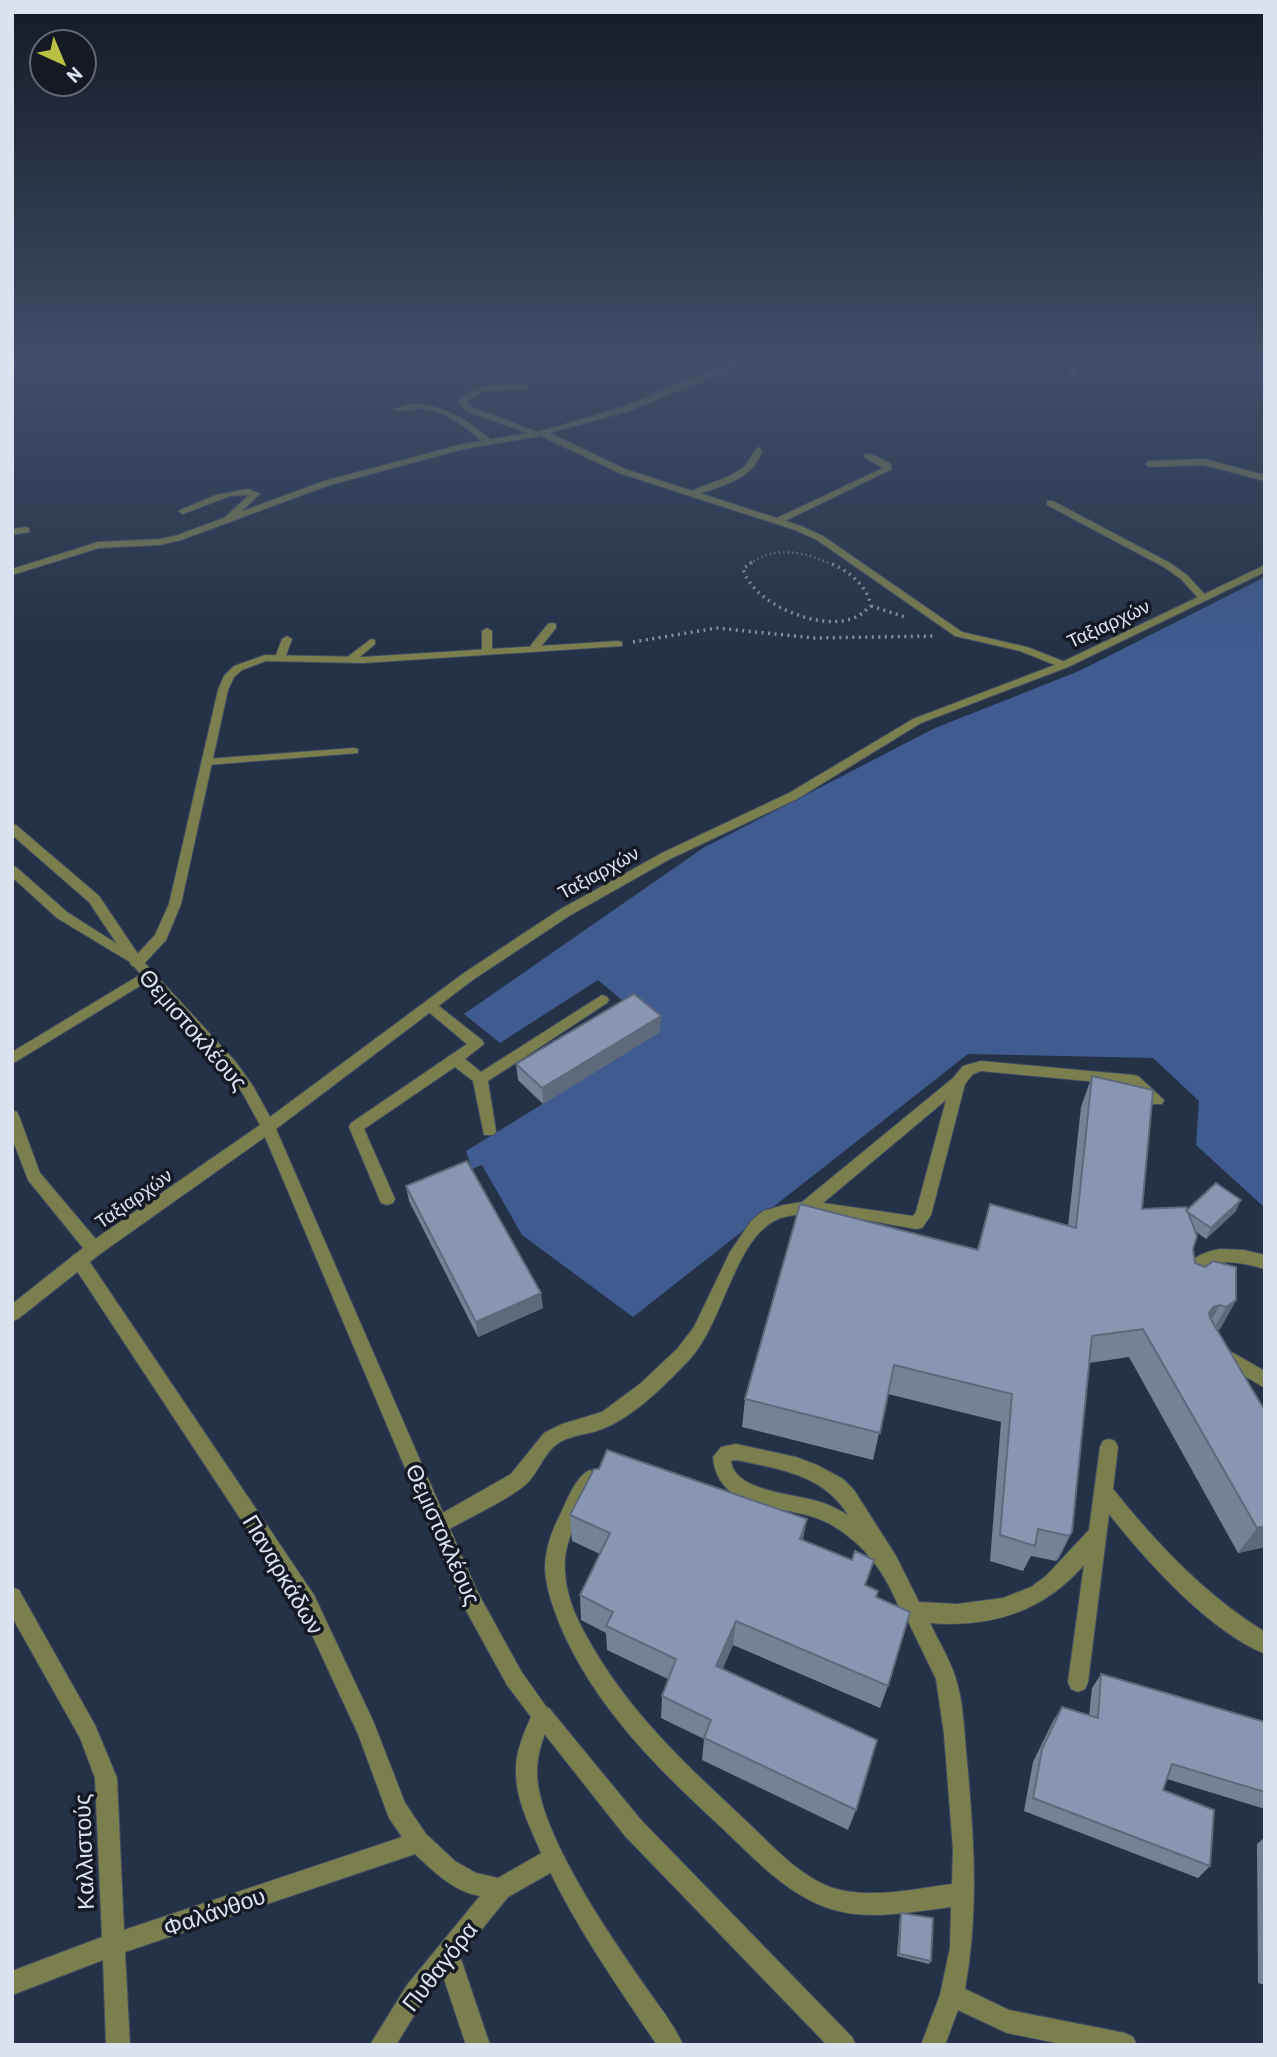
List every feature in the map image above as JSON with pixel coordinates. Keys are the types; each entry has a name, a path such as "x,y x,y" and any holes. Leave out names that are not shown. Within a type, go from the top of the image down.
{"street":[{"path":"12,572 98,545 166,541 226,521 314,486 429,456"},
{"path":"587,456 611,467 780,520 820,538 959,634 1023,649 1064,665"},
{"path":"693,494 748,470 757,456"},
{"path":"780,520 888,469 887,465 868,456"},
{"path":"1149,464 1204,462 1265,478"},
{"path":"183,511 232,494 256,494 226,521"},
{"path":"1050,503 1167,565 1184,577 1204,599"},
{"path":"12,532 26,530"},
{"name":"Ταξιαρχών","path":"12,1314 86,1255 268,1128 492,959 564,913 666,856 748,820 793,796 898,730 950,706 1064,665 1265,568"},
{"path":"535,648 552,626"},
{"path":"487,631 487,651"},
{"path":"280,657 287,639"},
{"path":"350,660 371,642"},
{"path":"12,1059 142,969 161,937 175,904 223,690 229,676 248,663 280,657 350,660 618,644"},
{"path":"207,762 354,751"},
{"name":"Θεμιστοκλέους","path":"12,828 94,899 142,969 230,1065 248,1090 268,1128 439,1525 493,1643 542,1715 633,1828 844,2045"},
{"name":"Θεμιστοκλέους","path":"12,870 62,915 142,969"},
{"path":"480,1079 602,1000"},
{"path":"387,1199 356,1127 477,1044 429,1006"},
{"path":"455,1059 480,1079 489,1131"},
{"path":"807,1207 958,1082 968,1070 981,1066 1133,1080 1157,1100"},
{"path":"439,1525 517,1480 549,1439 565,1430 608,1418 690,1347 714,1309 741,1244 757,1224 779,1211 807,1207 916,1223 923,1214 958,1082"},
{"name":"Παναρκάδων","path":"12,1116 33,1176 307,1602 367,1730 397,1810 418,1842 447,1869 473,1884 500,1889"},
{"path":"1189,1286 1190,1272 1199,1261 1219,1256 1252,1258 1265,1262"},
{"path":"1205,1343 1265,1380"},
{"path":"1078,1682 1109,1447"},
{"path":"889,1563 861,1536 834,1516 814,1507 756,1495 732,1485 724,1475 722,1457 730,1452 739,1453 829,1478 847,1496 889,1563 946,1678 964,1849 964,1894 961,1948 952,1995 933,2045"},
{"path":"592,1477 570,1511 559,1542 555,1570 560,1599 591,1669 617,1707 648,1742 772,1860 806,1886 829,1898 855,1903 964,1894"},
{"path":"1104,1493 1143,1542 1181,1580 1236,1627 1265,1644"},
{"path":"909,1606 919,1613 954,1614 993,1611 1024,1602 1052,1587 1098,1532"},
{"name":"Καλλιστούς","path":"12,1597 88,1732 106,1777 118,2045"},
{"path":"542,1715 529,1742 526,1773 531,1804 553,1859 573,1898 671,2045"},
{"name":"Φαλάνθου","path":"12,1983 112,1945 418,1842"},
{"path":"500,1889 553,1859"},
{"name":"Πυθαγόρα","path":"382,2045 415,1993 500,1889"},
{"path":"447,1953 478,2045"},
{"path":"952,1995 1007,2021 1125,2045"}],"path":[{"path":"798,551 830,563 849,574 864,587 872,601 867,612 850,620 822,623 806,620 769,600 748,584 742,576 743,569 757,558 770,553 798,551"},
{"path":"618,644 717,628 827,638 959,634"}],"shaded area":[{"path":"1265,577 1265,1208 1196,1145 1199,1101 1153,1058 968,1054 633,1317 522,1235 482,1165 472,1169 466,1151 660,1032 598,980 500,1043 464,1014 703,848 935,728 1079,671"}],"building":[{"path":"634,994 661,1016 542,1088 516,1064"},
{"path":"1092,1076 1153,1090 1142,1209 1186,1207 1197,1236 1193,1249 1195,1263 1205,1267 1213,1261 1236,1267 1236,1300 1226,1307 1213,1307 1209,1313 1265,1411 1265,1526 1257,1528 1143,1329 1092,1336 1072,1532 1069,1536 1038,1529 1035,1546 1000,1535 1012,1394 894,1365 880,1433 745,1399 800,1204 978,1250 990,1204 1076,1228"},
{"path":"467,1161 541,1293 476,1322 406,1186"},
{"path":"1216,1183 1241,1200 1211,1228 1186,1211"},
{"path":"607,1450 807,1519 800,1539 852,1560 855,1551 874,1560 865,1585 878,1591 876,1597 910,1612 888,1686 736,1621 716,1666 877,1740 856,1810 704,1738 711,1720 662,1696 676,1659 606,1626 613,1612 580,1595 610,1533 570,1515 594,1469 599,1469"},
{"path":"1101,1674 1265,1722 1265,1792 1172,1764 1163,1790 1214,1810 1210,1866 1033,1798 1042,1749 1062,1707 1098,1718"},
{"path":"901,1913 933,1918 931,1961 899,1954"}]}
